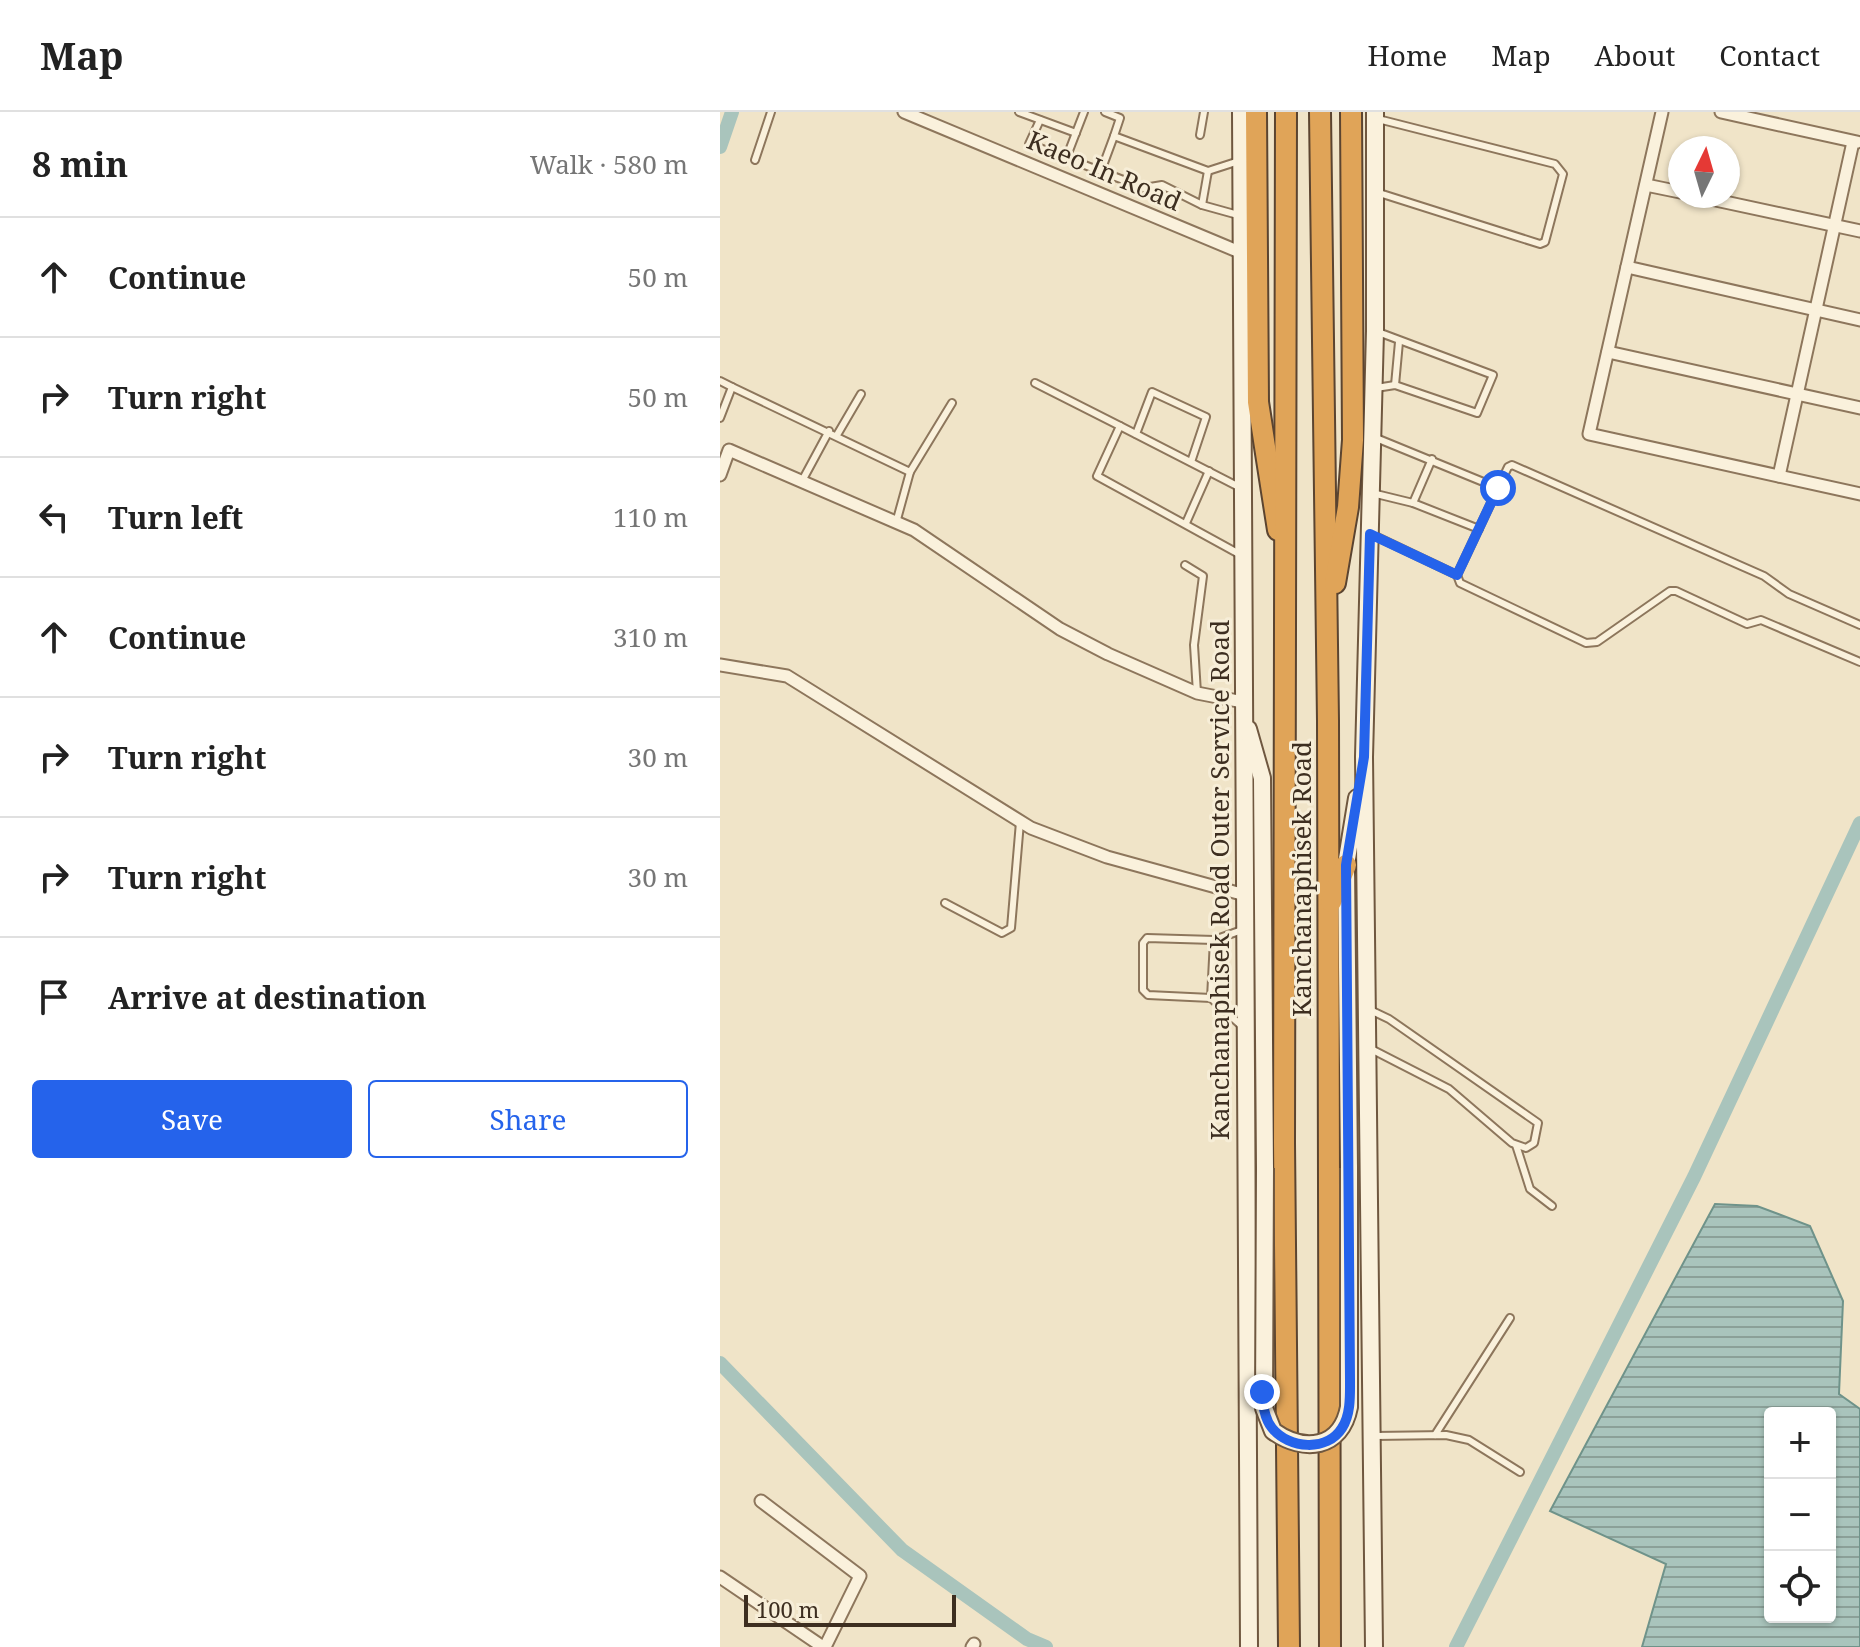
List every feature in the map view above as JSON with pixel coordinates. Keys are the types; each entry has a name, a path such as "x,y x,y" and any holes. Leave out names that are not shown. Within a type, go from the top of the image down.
{"highway":[{"path":"1256,112 1249,157 1258,402 1287,579"},
{"name":"Kanchanaphisek Road","path":"1286,112 1284,1143 1289,1647"},
{"name":"Kanchanaphisek Road","path":"1320,112 1327,630 1330,1647"},
{"path":"1327,630 1351,475 1351,112"},
{"path":"1327,915 1346,865"}],"main road":[{"name":"Kanchanaphisek Road Outer Service Road","path":"1241,112 1249,157 1242,216 1249,1647"},
{"path":"1374,1647 1364,757 1375,331 1375,115"},
{"path":"1243,705 1262,778 1264,1408 1273,1431 1305,1445 1335,1437 1342,1429 1349,1407 1346,865 1364,757"}],"street":[{"name":"Kaeo In Road","path":"904,112 1242,253"},
{"path":"1662,112 1589,434 1860,494"},
{"path":"1721,112 1856,142 1834,225 1779,476"},
{"path":"1646,185 1668,190"},
{"path":"1740,205 1860,231"},
{"path":"1627,267 1860,320"},
{"path":"1608,352 1860,408"},
{"path":"720,475 725,446 943,547 1060,629 1157,678 1243,705"},
{"path":"720,665 787,676 1020,822 1107,857 1245,895"},
{"path":"720,1577 824,1647 860,1576 761,1501"}],"lane":[{"path":"755,160 771,112"},
{"path":"1019,112 1076,133"},
{"path":"1069,159 1067,156 1084,112"},
{"path":"1101,171 1120,118 1105,112"},
{"path":"1200,135 1204,112"},
{"path":"1375,115 1555,164 1563,174 1552,229 1545,242 1540,244 1375,191"},
{"path":"1040,120 1029,144 1144,188 1162,185 1202,205 1242,216"},
{"path":"1114,136 1208,171 1249,157"},
{"path":"1202,205 1208,171"},
{"path":"1373,388 1395,385 1477,413 1493,375 1375,331"},
{"path":"1395,385 1399,342"},
{"path":"720,381 910,472"},
{"path":"1035,383 1242,489"},
{"path":"720,418 732,387"},
{"path":"1136,434 1152,392 1206,417 1191,462"},
{"path":"837,435 861,394"},
{"path":"896,523 910,472 952,403"},
{"path":"1120,426 1097,476 1242,556"},
{"path":"802,482 829,431"},
{"path":"1373,437 1498,488"},
{"path":"1413,503 1432,459"},
{"path":"1457,575 1508,467 1512,465 1764,576 1789,594 1860,625"},
{"path":"1186,523 1209,471"},
{"path":"1372,493 1413,503 1479,529"},
{"path":"1370,534 1457,575 1460,583 1586,643 1597,642 1670,591 1676,591 1747,624 1761,620 1860,662"},
{"path":"1185,565 1203,576 1204,587 1194,645 1197,693"},
{"path":"945,903 1002,933 1011,928 1020,822"},
{"path":"1245,928 1214,940 1148,938 1143,943 1144,993 1211,998 1246,1030"},
{"path":"1211,998 1214,940"},
{"path":"1368,1009 1389,1019 1538,1123 1534,1143 1526,1148 1516,1145 1449,1089 1368,1047"},
{"path":"1516,1145 1530,1189 1552,1206"},
{"path":"1435,1435 1510,1318"},
{"path":"1372,1436 1435,1435 1469,1440 1520,1472"}],"water":[{"path":"1715,1204 1757,1206 1810,1226 1843,1301 1839,1394 1860,1409 1860,1647 1642,1647 1666,1564 1550,1511"}],"waterway":[{"path":"720,147 732,112"},
{"path":"1456,1647 1694,1177 1860,823"},
{"path":"720,1363 902,1550 1027,1639 1046,1647"}],"route":[{"path":"1262,1392 1264,1408 1273,1431 1294,1443 1325,1443 1335,1437 1347,1418 1350,1379 1346,865 1364,757 1370,534 1457,575 1498,488"}]}
